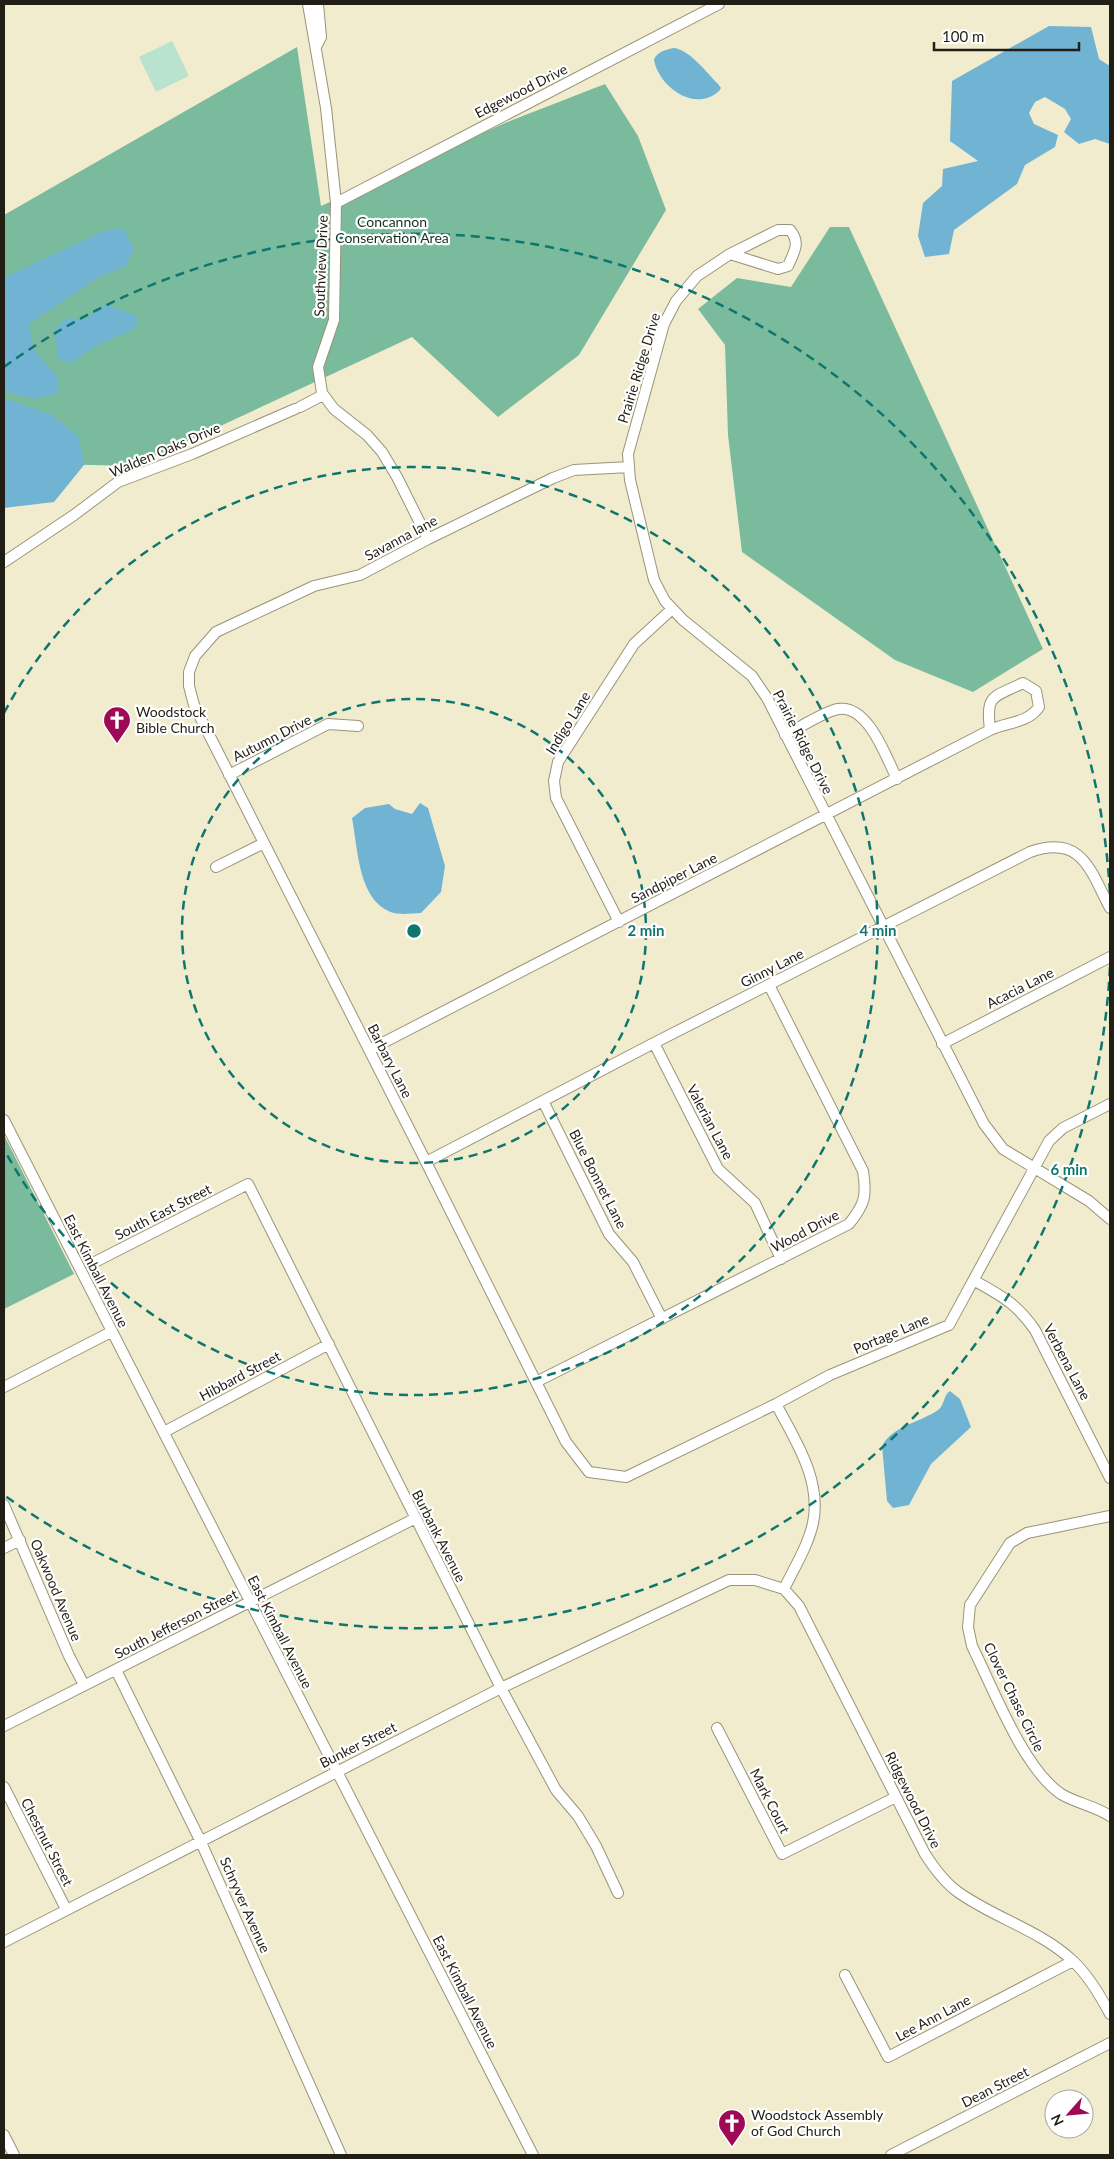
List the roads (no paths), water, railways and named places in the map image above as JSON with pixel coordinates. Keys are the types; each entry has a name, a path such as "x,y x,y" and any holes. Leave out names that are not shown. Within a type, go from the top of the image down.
{"street":[{"name":"Southview Drive","path":"308,4 316,45 336,202 334,320 318,367 323,394 334,409 367,434 382,452 397,477 428,539"},
{"name":"Southview Drive","path":"316,45 321,37 318,4"},
{"name":"Edgewood Drive","path":"336,202 719,4"},
{"name":"Prairie Ridge Drive","path":"730,254 778,270 788,266 797,246 796,238 790,230 778,230 730,254 697,276 676,301 664,324 628,454 630,480 654,580 665,601 672,609 752,676 767,698 984,1124 1003,1149 1089,1201 1110,1219"},
{"name":"Walden Oaks Drive","path":"4,562 74,515 118,482 192,454 298,408 323,394"},
{"name":"Savanna lane","path":"196,656 216,632 314,586 360,575 428,539 553,478 574,470 629,467"},
{"name":"Indigo Lane","path":"619,922 556,798 554,781 558,762 634,644 672,609"},
{"name":"Barbary Lane","path":"196,656 189,672 189,686 194,705 566,1442 589,1472"},
{"name":"Sandpiper Lane","path":"369,1050 990,730 998,726 1009,726 1034,713 1039,706 1036,691 1023,683 993,698 989,705 990,730"},
{"path":"785,734 837,709 849,709 860,714 868,724 897,778"},
{"name":"Autumn Drive","path":"230,775 328,724 358,726"},
{"path":"216,867 264,843"},
{"name":"Ginny Lane","path":"426,1162 654,1043 1030,852 1046,846 1064,847 1085,860 1110,908"},
{"name":"Acacia Lane","path":"942,1044 1110,957"},
{"name":"Wood Drive","path":"536,1382 849,1224 861,1209 866,1191 863,1172 769,985"},
{"name":"Valerian Lane","path":"654,1043 718,1168 754,1203 781,1259"},
{"name":"Blue Bonnet Lane","path":"543,1101 609,1234 633,1262 662,1319"},
{"name":"Portage Lane","path":"589,1472 626,1477 776,1404 830,1374 950,1325 1050,1142 1064,1128 1110,1104"},
{"name":"East Kimball Avenue","path":"4,1120 533,2155"},
{"name":"South East Street","path":"91,1264 248,1184"},
{"name":"Burbank Avenue","path":"248,1184 329,1344 414,1519 501,1688 556,1790 578,1816 596,1846 618,1893"},
{"name":"Verbena Lane","path":"975,1281 1009,1299 1023,1312 1035,1330 1110,1478"},
{"path":"4,1387 111,1332"},
{"name":"Hibbard Street","path":"164,1432 329,1344"},
{"path":"776,1404 805,1459 813,1493 813,1522 804,1548 784,1589"},
{"name":"Oakwood Avenue","path":"4,1504 62,1641 84,1685"},
{"name":"Clover Chase Circle","path":"1110,1516 1027,1533 1010,1543 970,1605 968,1627 972,1646 1025,1754 1038,1774 1062,1794 1110,1816"},
{"name":"South Jefferson Street","path":"4,1726 414,1519"},
{"path":"4,1548 20,1540"},
{"name":"Bunker Street","path":"4,1942 200,1840 501,1688 729,1580 755,1580 784,1589"},
{"name":"Ridgewood Drive","path":"784,1589 799,1606 814,1632 924,1854 957,1892 1047,1942 1073,1961 1096,1988 1110,2014"},
{"name":"Schryver Avenue","path":"116,1670 200,1840 341,2155"},
{"name":"Mark Court","path":"717,1728 782,1854 896,1797"},
{"name":"Chestnut Street","path":"4,1787 66,1909"},
{"name":"Lee Ann Lane","path":"845,1975 888,2057 1073,1961"},
{"name":"Dean Street","path":"891,2155 1110,2044"},
{"path":"4,2135 14,2155"}],"water":[{"path":"1049,26 1091,27 1099,59 1110,66 1110,144 1095,139 1079,144 1064,132 1071,119 1065,109 1045,97 1035,102 1029,113 1034,124 1058,135 1055,147 1025,165 1017,184 954,230 949,254 925,257 918,236 923,203 942,186 943,169 978,161 950,141 952,81"},
{"path":"674,48 686,53 698,63 721,88 719,91 710,97 699,99 679,94 670,87 657,70 654,60 659,53"},
{"path":"123,228 134,249 126,266 99,277 29,324 34,351 58,377 58,393 34,399 4,391 4,278 103,231"},
{"path":"106,304 137,317 136,328 100,344 70,363 58,359 55,328 68,318 84,320"},
{"path":"4,398 52,415 79,437 84,465 54,502 4,508"},
{"path":"420,803 428,808 445,866 441,892 421,913 394,913 382,907 373,898 366,886 358,859 352,818 365,808 389,804 395,809 412,814"},
{"path":"950,1391 960,1399 971,1427 931,1464 909,1505 893,1508 887,1501 882,1446 887,1439 900,1429 938,1410"}],"place":[{"name":"Woodstock Bible Church","path":"117,744"},
{"name":"Woodstock Assembly of God Church","path":"732,2147"}],"park label":[{"name":"Concannon Conservation Area","path":"392,230"}]}
